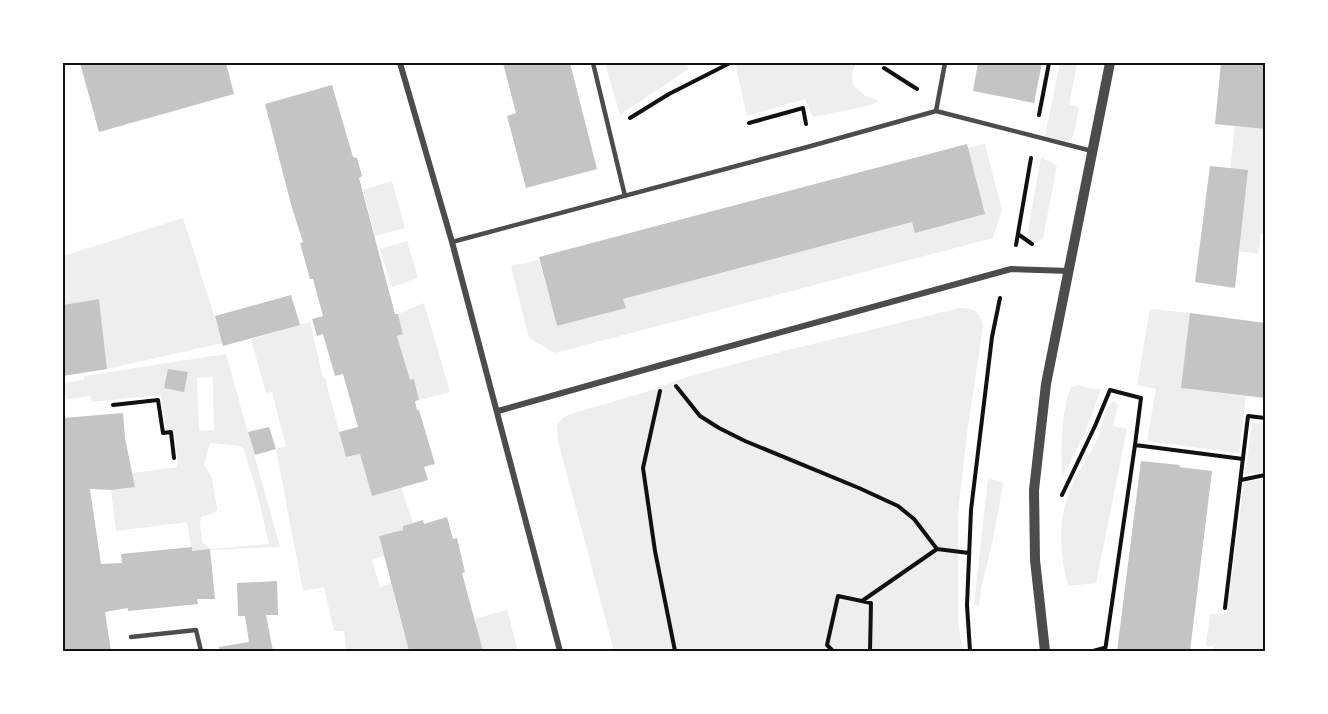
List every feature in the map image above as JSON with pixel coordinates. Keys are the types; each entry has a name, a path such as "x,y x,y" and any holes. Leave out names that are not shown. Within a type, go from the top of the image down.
{"street":[{"path":"400,63 498,411 560,651"},
{"path":"1045,651 1035,560 1034,490 1046,384 1110,63"},
{"path":"498,411 1011,269 1069,271"}],"lane":[{"path":"593,63 625,196"},
{"path":"936,111 945,63"},
{"path":"452,242 936,111 1092,151"},
{"path":"131,637 196,630 201,651"}],"path":[{"path":"609,131 669,94 730,63"},
{"path":"884,68 938,102"},
{"path":"749,123 802,108 812,146"},
{"path":"970,651 967,605 970,510 992,336 1002,289 1011,269 1018,234"},
{"path":"665,364 678,390 700,416 745,441 898,506 914,519 937,549"},
{"path":"665,364 643,468 655,551 675,651"},
{"path":"1058,505 1110,390 1141,398 1105,650 1093,651"},
{"path":"113,405 158,400 163,433 171,432 174,458"},
{"path":"1225,608 1248,416 1265,418"},
{"path":"1135,445 1243,459"},
{"path":"1241,480 1265,476"},
{"path":"861,601 937,549 969,553"},
{"path":"832,651 827,645 838,596 871,603 870,651"}],"shaded area":[{"path":"605,63 687,63 688,69 620,115"},
{"path":"735,63 856,63 852,73 853,85 865,96 879,101 868,106 813,117 805,99 747,116"},
{"path":"1060,63 1077,63 1069,105 1079,107 1075,130 1069,142 1045,136"},
{"path":"1235,126 1265,129 1265,233 1261,233 1258,254 1238,251 1230,169"},
{"path":"985,144 1002,210 993,238 555,353 529,338 511,266 539,260 557,326 625,308 623,299 912,222 915,232 985,214 968,148"},
{"path":"1041,157 1057,166 1043,238 1033,245 1028,231"},
{"path":"392,181 405,228 375,236 363,190"},
{"path":"183,218 223,343 107,369 99,299 63,305 63,256"},
{"path":"407,241 418,278 392,287 380,249"},
{"path":"424,303 450,392 419,400 414,380 410,380 397,336 403,334 398,314"},
{"path":"960,308 976,312 983,326 958,514 958,624 963,651 614,651 558,441 557,424 564,417 683,378"},
{"path":"1150,309 1190,313 1187,389 1246,396 1239,453 1147,441 1156,389 1137,385"},
{"path":"310,322 323,378 325,378 346,457 360,454 401,487 413,523 403,526 403,530 379,536 384,556 372,560 380,587 391,584 409,651 346,651 344,631 334,631 324,587 303,591 276,449 286,446 272,392 266,393 251,339"},
{"path":"226,354 280,547 192,551 187,522 116,531 111,490 135,487 132,473 178,467 174,430 166,430 161,395 92,402 90,396 66,400 64,383 84,380 84,376","holes":["213,377 214,430 199,431 197,378","210,443 241,446 244,450 269,544 211,549 202,542 201,517 216,512 217,509 212,478 204,464"]},
{"path":"1078,385 1101,389 1085,433 1062,478 1065,407 1071,387"},
{"path":"1114,401 1118,405 1113,426 1127,429 1096,583 1068,586 1061,543 1066,501 1071,487 1098,438 1108,408"},
{"path":"1252,423 1265,424 1265,472 1245,475"},
{"path":"988,479 1001,481 1003,485 979,606 974,605"},
{"path":"1265,479 1265,651 1214,651 1213,646 1206,646 1210,614 1227,614 1244,482"},
{"path":"507,610 518,651 483,651 474,619"}],"building":[{"path":"80,63 226,63 234,94 99,132"},
{"path":"503,63 570,63 597,169 526,188 507,116 516,113"},
{"path":"978,63 1042,63 1034,103 973,91"},
{"path":"1221,63 1265,63 1265,129 1215,124"},
{"path":"332,85 353,157 357,158 362,176 359,178 395,314 398,314 403,334 397,336 410,380 414,379 419,400 415,401 417,410 419,410 435,464 424,467 428,480 372,496 360,454 346,457 339,432 358,427 343,374 335,376 323,334 317,336 312,319 323,316 300,243 303,242 265,104"},
{"path":"967,144 985,214 915,233 912,222 623,299 626,308 557,326 539,257"},
{"path":"1210,166 1248,170 1235,288 1195,282"},
{"path":"291,295 300,325 223,346 215,316"},
{"path":"99,299 107,369 63,376 63,305"},
{"path":"1190,313 1265,323 1265,398 1181,388"},
{"path":"168,369 188,372 184,392 164,388"},
{"path":"123,413 125,438 135,487 111,490 90,489 101,564 122,563 121,554 192,547 192,551 210,549 215,599 197,599 198,604 128,611 128,608 105,612 111,651 63,651 63,418"},
{"path":"269,427 276,449 255,455 248,432"},
{"path":"1141,461 1212,471 1190,651 1117,651"},
{"path":"447,517 453,539 457,538 465,572 462,573 483,651 409,651 379,536 403,530 403,526 423,520 424,524"},
{"path":"277,581 278,615 266,615 273,651 220,651 219,647 249,642 245,616 238,616 237,583"}]}
